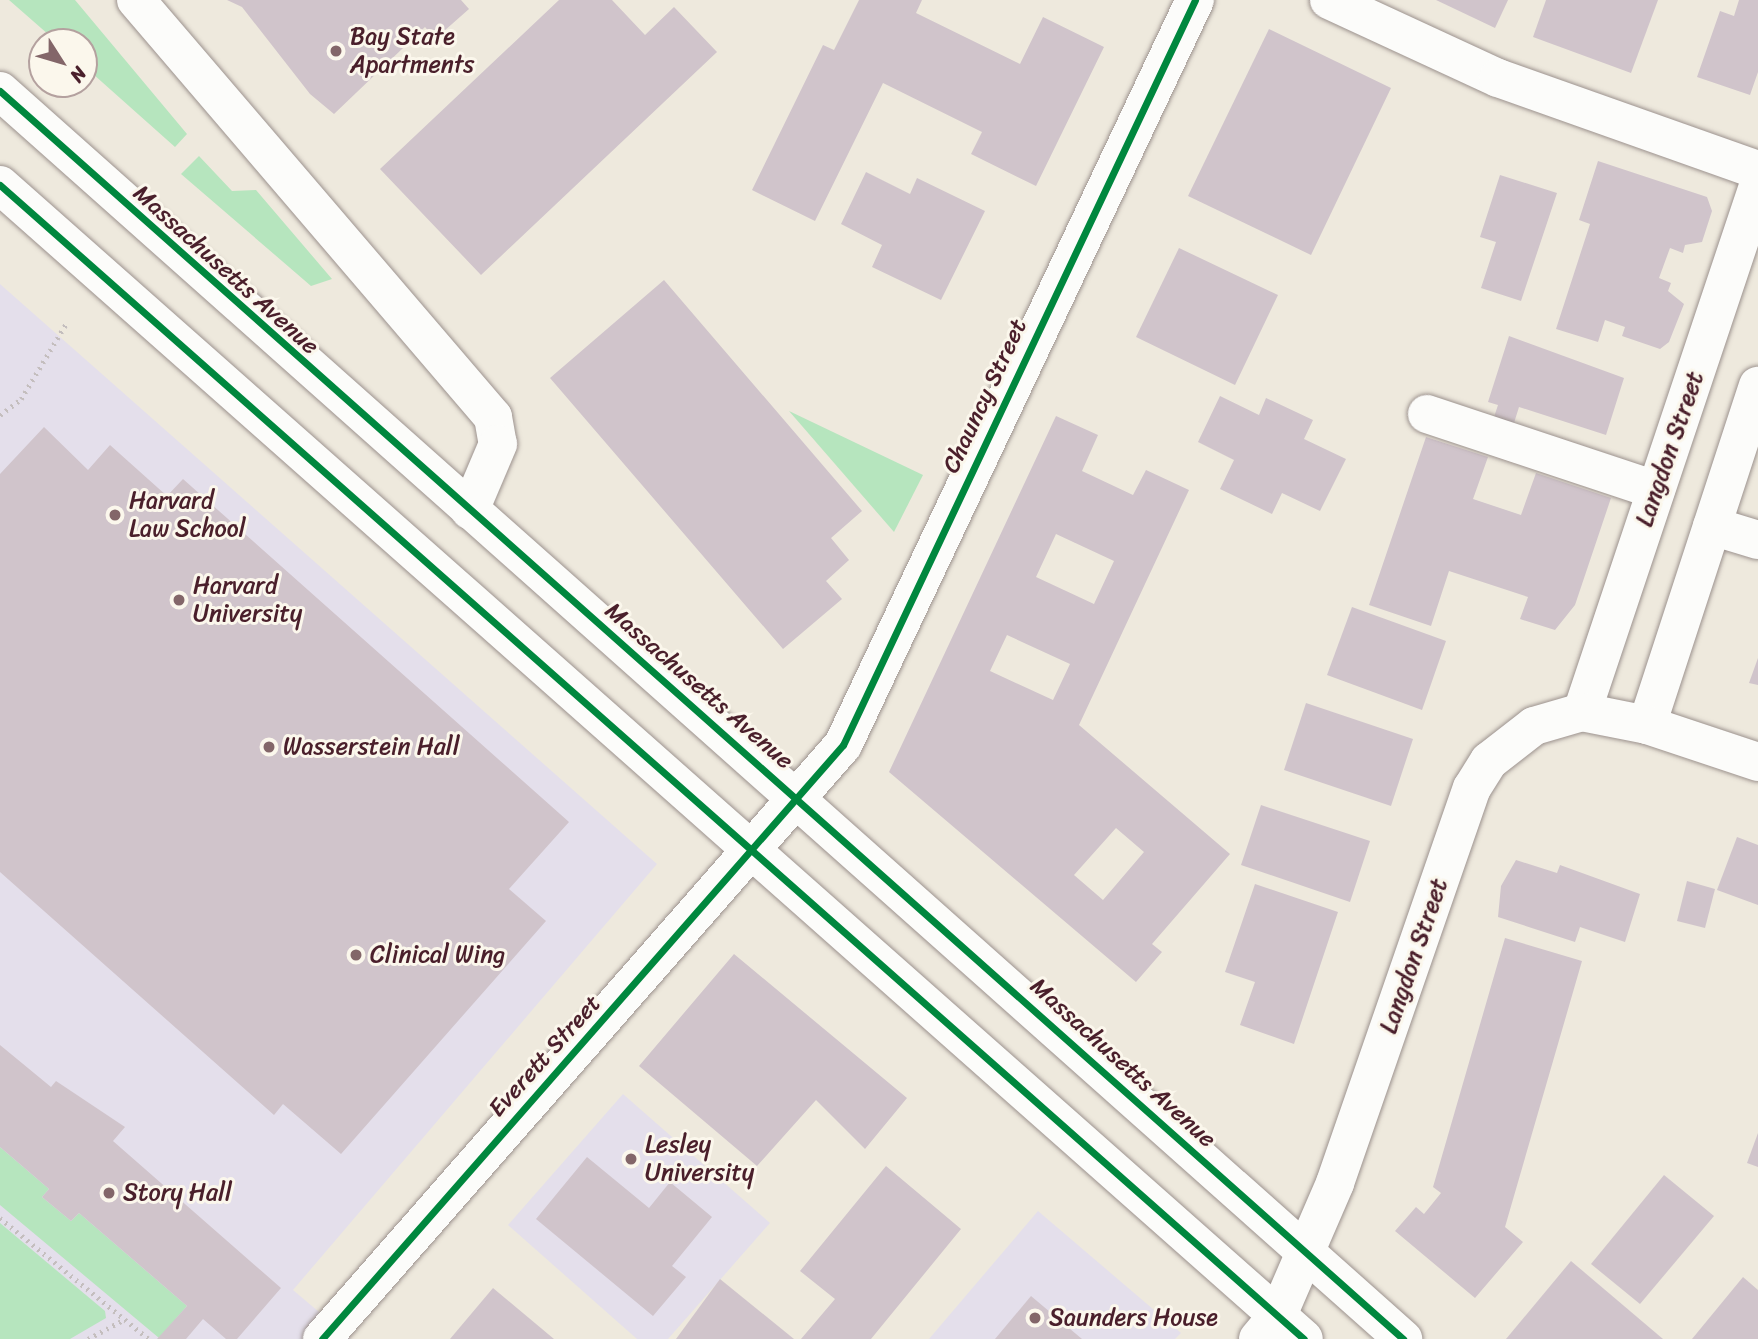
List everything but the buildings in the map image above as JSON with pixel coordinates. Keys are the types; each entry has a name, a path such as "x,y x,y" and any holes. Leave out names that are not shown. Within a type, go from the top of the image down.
{"street":[{"path":"136,0 493,417 498,444 470,510"},
{"name":"Chauncy Street","path":"797,799 843,745 1195,0"},
{"path":"1329,0 1498,78 1758,170"},
{"name":"Massachusetts Avenue","path":"0,91 1403,1339"},
{"path":"0,185 750,852 1280,1331"},
{"name":"Langdon Street","path":"1582,712 1758,186"},
{"path":"1647,724 1758,386"},
{"path":"1427,414 1656,490"},
{"path":"1712,526 1758,540"},
{"name":"Langdon Street","path":"1280,1331 1472,788 1511,740 1559,714 1582,712 1647,724 1758,762"},
{"name":"Everett Street","path":"322,1339 797,799"}],"path":[{"path":"0,415 21,399 67,322"},
{"path":"0,1218 149,1339"},
{"path":"88,1339 125,1318"}],"shaded area":[{"name":"Harvard University","path":"0,284 657,864 293,1290 351,1339 0,1339"},
{"name":"Lesley University","path":"623,1094 770,1223 668,1339 637,1339 508,1225"},
{"path":"1038,1211 1181,1333 1175,1339 929,1339"}],"green space":[{"path":"9,0 75,0 187,134 175,147 98,78 98,28 41,28"},
{"path":"199,156 232,191 256,190 332,279 311,286 181,174"},
{"path":"789,411 923,475 894,532"},
{"path":"0,1147 49,1189 42,1197 71,1221 79,1213 187,1306 159,1338 0,1205"},
{"path":"0,1223 105,1311 106,1318 70,1339 0,1339"}],"cycle path":[{"path":"322,1339 843,745 1195,0"},
{"path":"0,91 1403,1339"},
{"path":"0,185 1304,1339"}],"place":[{"name":"Bay State Apartments","path":"336,51"},
{"name":"Harvard Law School","path":"115,515"},
{"name":"Harvard University","path":"179,600"},
{"name":"Wasserstein Hall","path":"269,747"},
{"name":"Clinical Wing","path":"356,955"},
{"name":"Lesley University","path":"631,1159"},
{"name":"Story Hall","path":"109,1193"},
{"name":"Saunders House","path":"1035,1318"}]}
